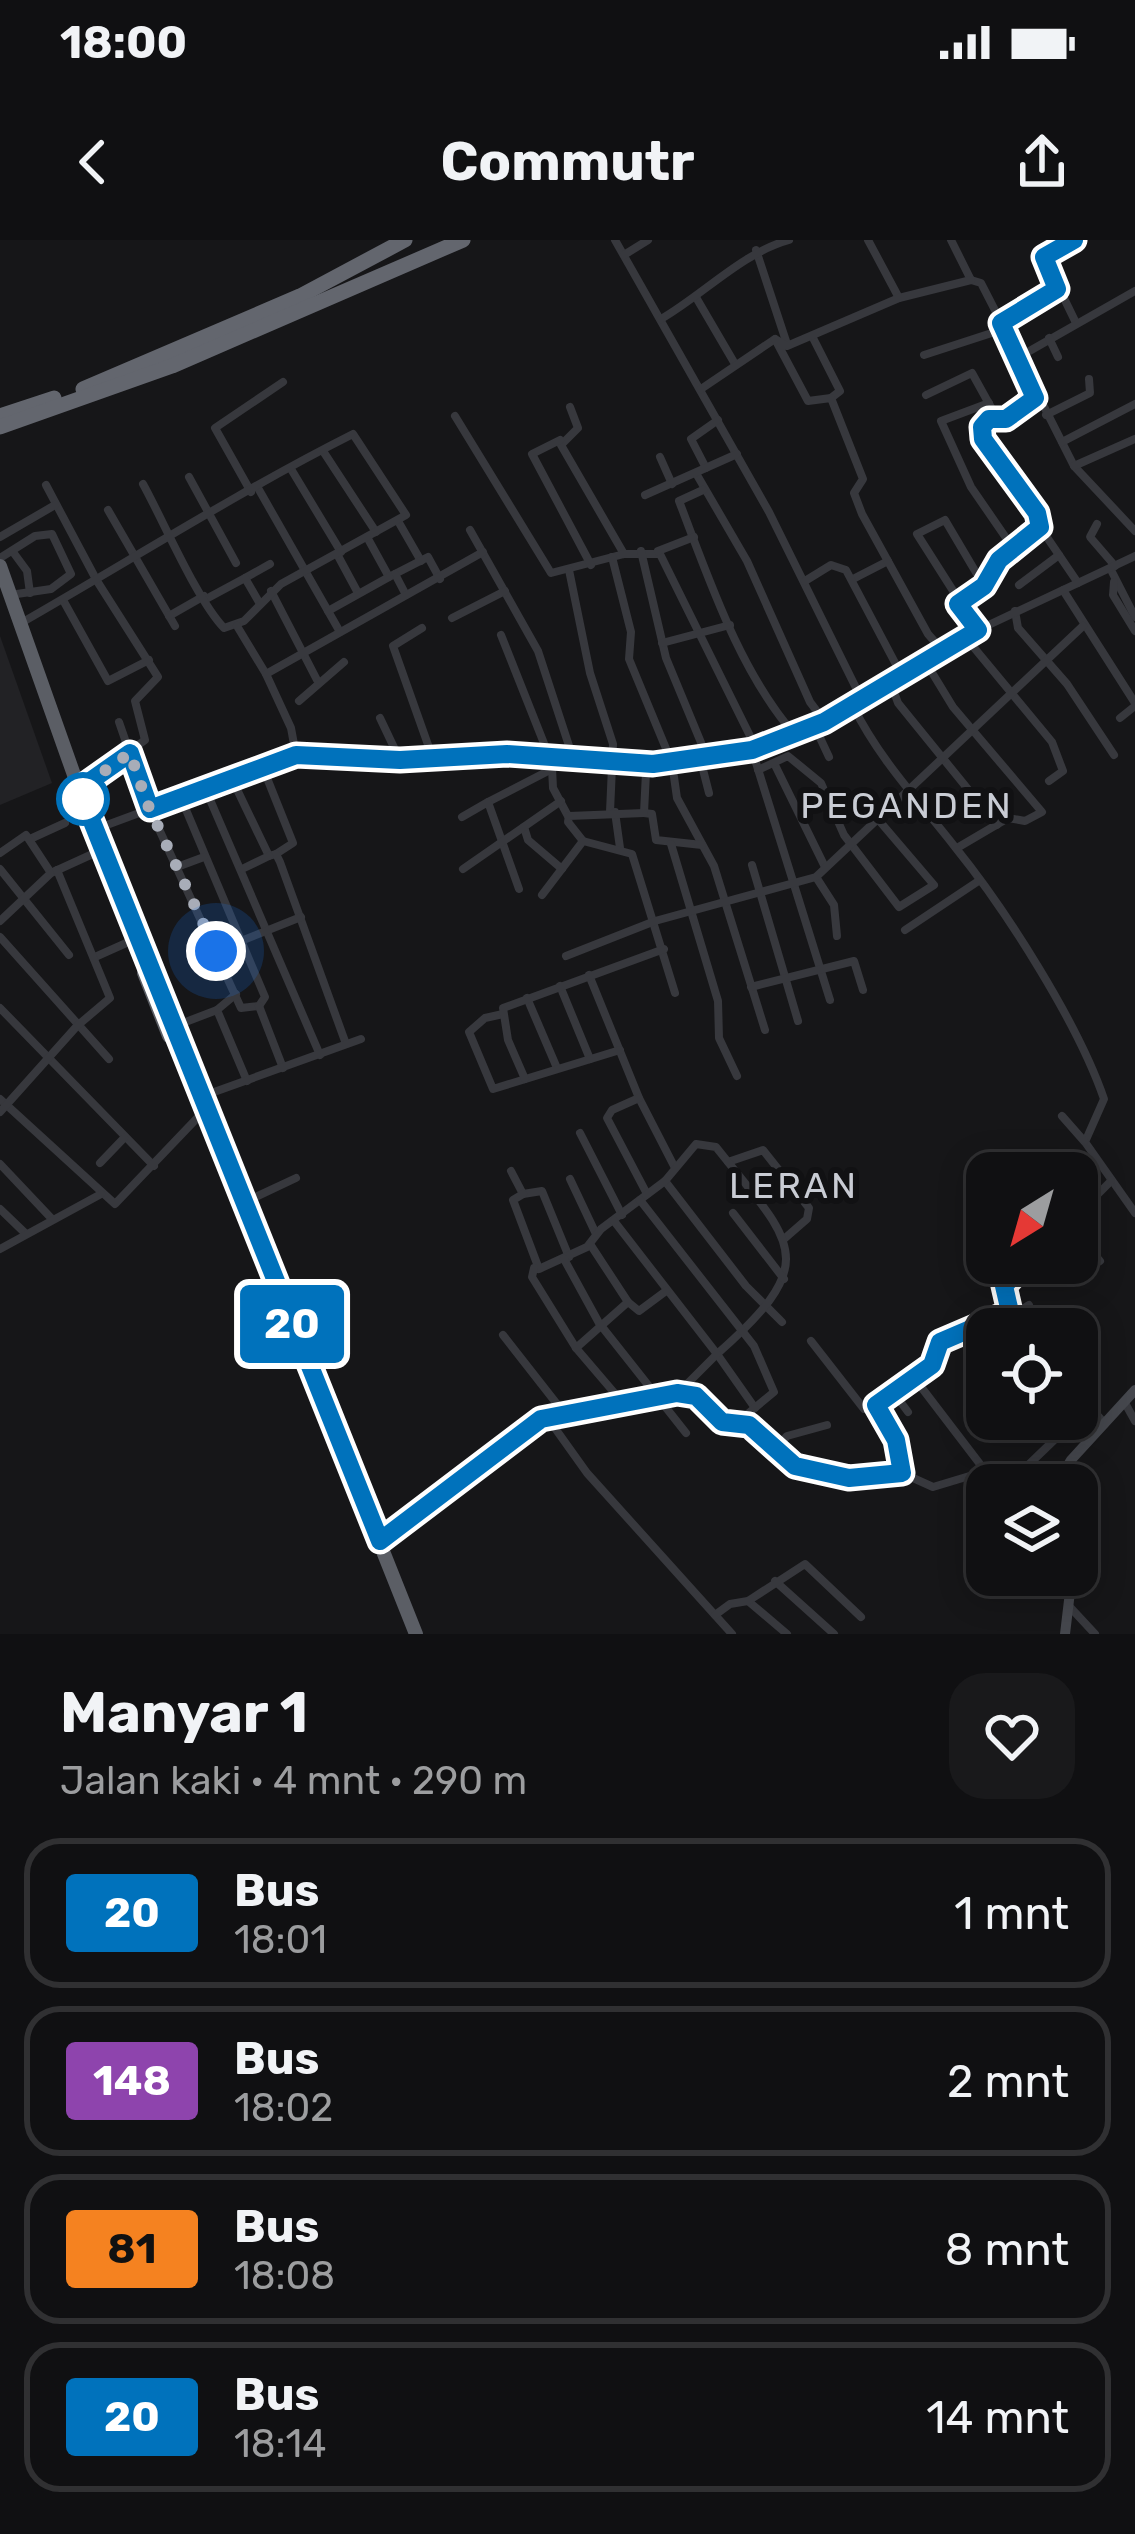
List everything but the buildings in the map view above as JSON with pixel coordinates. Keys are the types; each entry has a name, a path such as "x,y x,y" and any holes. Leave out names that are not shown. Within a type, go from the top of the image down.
{"highway":[{"path":"300,296 405,240"},
{"path":"0,416 147,363 443,240"},
{"path":"0,427 172,366 463,240"},
{"path":"0,562 4,591 87,856 240,1204 380,1541 412,1634"},
{"path":"4,591 412,1634"}],"main road":[{"path":"1072,1464 1135,1390"},
{"path":"1065,1634 1070,1596"}],"street":[{"path":"615,240 805,581 858,703 907,790 980,880 1103,1095 1085,1142"},
{"path":"624,255 648,240"},
{"path":"661,319 756,250 789,240"},
{"path":"868,240 899,298"},
{"path":"951,240 971,280"},
{"path":"1047,240 1053,250"},
{"path":"1074,240 1044,257 1076,323"},
{"path":"756,250 787,346"},
{"path":"787,346 899,298 971,280 981,283 1035,398 1074,466 1135,531"},
{"path":"923,355 1003,326 1057,289"},
{"path":"1019,357 1135,291"},
{"path":"696,298 735,364"},
{"path":"775,338 808,401 831,398 840,391 838,382 812,336"},
{"path":"775,338 787,346"},
{"path":"701,389 775,338"},
{"path":"1048,338 1058,357"},
{"path":"926,395 973,373 998,420"},
{"path":"1046,415 1090,393 1089,379"},
{"path":"283,382 215,428 340,632"},
{"path":"831,398 863,479 856,500 928,634 944,651"},
{"path":"1035,398 983,424 983,439 1037,513 1040,527 1078,583"},
{"path":"989,403 941,421 970,488 1012,548"},
{"path":"1062,442 1135,404"},
{"path":"570,406 578,428 532,454 591,565"},
{"path":"455,416 551,573 624,554 656,551 694,537"},
{"path":"706,468 691,439 718,421"},
{"path":"20,624 62,599 97,581 172,537 211,516 323,451 357,435 404,511 398,520 271,591 237,626 221,626 172,537 142,484"},
{"path":"1074,466 1135,439"},
{"path":"560,440 624,554"},
{"path":"323,451 406,596"},
{"path":"645,495 736,454"},
{"path":"660,457 673,484"},
{"path":"291,469 358,593"},
{"path":"697,475 747,561 820,725 829,757"},
{"path":"189,478 236,563"},
{"path":"46,484 97,581 158,679 135,700 147,738 79,789"},
{"path":"703,490 678,499 730,625 779,717 796,736"},
{"path":"0,538 55,505"},
{"path":"108,510 175,626"},
{"path":"398,520 421,561"},
{"path":"978,630 919,533 945,520 984,586"},
{"path":"1097,524 1090,537 1113,567 1113,588 1135,632"},
{"path":"958,604 984,586 1012,548 1040,527"},
{"path":"470,530 538,651 573,758"},
{"path":"0,562 34,536 52,534 67,558 69,580 30,593 4,591"},
{"path":"641,551 662,643 704,758 709,793"},
{"path":"656,551 754,749 830,1000"},
{"path":"13,552 27,571 30,593"},
{"path":"266,674 483,552"},
{"path":"1018,585 1059,555"},
{"path":"95,830 296,755 400,760 555,757 653,764 754,749 820,725 978,630 1135,556"},
{"path":"612,557 631,632 629,659 664,756 672,763 677,798 705,846 765,1030"},
{"path":"328,610 430,558 440,579"},
{"path":"854,579 888,561"},
{"path":"169,616 270,564"},
{"path":"805,581 835,564 854,579 901,674"},
{"path":"569,570 614,762 612,812 620,848"},
{"path":"245,578 260,604"},
{"path":"1064,590 1135,704 1120,718"},
{"path":"271,591 317,680"},
{"path":"452,618 505,591"},
{"path":"62,599 108,681 149,660"},
{"path":"1015,611 1018,628 1046,658 1114,755"},
{"path":"662,643 730,625"},
{"path":"237,626 286,714 296,755"},
{"path":"566,956 656,921 816,877 1083,626"},
{"path":"422,628 393,646 432,756"},
{"path":"500,635 555,757 552,769 561,801 583,841 636,856 674,993"},
{"path":"965,638 1053,743 1064,771 1049,781"},
{"path":"925,660 939,689 1042,812 1025,821 1008,818 956,848"},
{"path":"317,680 323,681 344,662"},
{"path":"299,701 317,680"},
{"path":"890,682 898,703 997,825"},
{"path":"380,718 400,760"},
{"path":"118,722 150,809 243,1010 259,1006 266,1001 181,798"},
{"path":"758,770 788,756 821,783 851,842 898,907 934,884"},
{"path":"774,763 825,867"},
{"path":"644,813 646,772 653,764"},
{"path":"242,869 293,844 262,768"},
{"path":"462,818 552,769"},
{"path":"232,779 301,917 346,1044"},
{"path":"205,788 320,1055"},
{"path":"463,869 561,801"},
{"path":"488,802 519,890"},
{"path":"568,816 652,814 657,842 705,846"},
{"path":"876,817 948,902"},
{"path":"30,839 65,824"},
{"path":"524,827 528,840 562,869"},
{"path":"0,853 23,835 30,839 54,871 110,998 2,1105 105,1198 119,1202 201,1114"},
{"path":"542,895 583,841"},
{"path":"671,844 722,1021 718,1038 737,1076"},
{"path":"0,921 54,871 87,856"},
{"path":"177,867 204,857"},
{"path":"752,865 798,1021"},
{"path":"0,869 69,955"},
{"path":"816,877 834,904 836,936"},
{"path":"905,930 980,880"},
{"path":"216,951 301,917"},
{"path":"0,937 109,1059"},
{"path":"95,956 123,944"},
{"path":"525,1078 502,1014 504,1007 664,949"},
{"path":"751,987 855,961 863,990"},
{"path":"589,975 639,1098 674,1166"},
{"path":"560,986 590,1059"},
{"path":"175,1026 217,1010 236,994"},
{"path":"527,998 557,1068"},
{"path":"259,1006 284,1068"},
{"path":"0,1008 150,1164"},
{"path":"217,1010 247,1081"},
{"path":"502,1014 484,1018 470,1036 492,1089 620,1050"},
{"path":"203,1096 361,1039"},
{"path":"380,1541 547,1417 677,1393 696,1396 722,1422 740,1420 776,1387 743,1331 720,1309 644,1197 607,1118 612,1110 639,1098"},
{"path":"1062,1116 1135,1214"},
{"path":"580,1133 618,1218 666,1291 755,1408"},
{"path":"100,1163 124,1138"},
{"path":"535,1268 567,1258 590,1244 704,1142 728,1162 784,1239 789,1266 743,1331 677,1393"},
{"path":"728,1162 763,1150 808,1208 807,1220 784,1239"},
{"path":"0,1164 53,1220"},
{"path":"511,1171 523,1193"},
{"path":"240,1204 296,1178"},
{"path":"570,1179 596,1234"},
{"path":"1098,1193 1111,1180"},
{"path":"665,1181 764,1306 782,1322"},
{"path":"624,1404 575,1348 532,1277 535,1268 513,1200 523,1193 541,1189 599,1323 686,1433"},
{"path":"0,1249 105,1198"},
{"path":"0,1209 25,1234"},
{"path":"733,1213 784,1279"},
{"path":"590,1244 638,1311 666,1291"},
{"path":"575,1348 628,1302"},
{"path":"1023,1308 1029,1305"},
{"path":"811,1341 864,1409 875,1407 915,1379 936,1360 940,1342 966,1332"},
{"path":"502,1335 565,1414"},
{"path":"915,1379 980,1464"},
{"path":"895,1393 908,1412"},
{"path":"1125,1403 1135,1421"},
{"path":"875,1407 896,1440 902,1473"},
{"path":"1098,1416 1105,1424"},
{"path":"547,1417 579,1464 732,1634"},
{"path":"740,1420 795,1466 849,1478 902,1473 933,1487 966,1475"},
{"path":"773,1452 790,1434 827,1425"},
{"path":"1029,1464 1054,1440"},
{"path":"714,1616 730,1604 748,1601 805,1564 861,1618"},
{"path":"775,1581 834,1634"},
{"path":"748,1601 787,1634"},
{"path":"1069,1606 1095,1634"}],"shaded area":[{"path":"0,636 52,783 0,805"}],"bus line":[{"name":"20","path":"1005,1284 1010,1312 940,1342 932,1365 876,1405 896,1440 902,1473 849,1478 795,1466 773,1452 749,1425 740,1420 722,1422 696,1396 677,1393 541,1419 380,1541 79,789 130,753 150,809 296,755 400,760 507,754 667,764 752,750 796,736 854,706 978,630 958,604 974,596 999,560 1040,527 1037,513 981,432 989,419 1006,419 1035,398 1001,323 1057,289 1044,257 1074,240"}],"district":[{"name":"PEGANDEN","path":"907,805"},
{"name":"LERAN","path":"794,1185"}],"route":[{"path":"83,799 79,789 130,753 147,803 216,951"}]}
